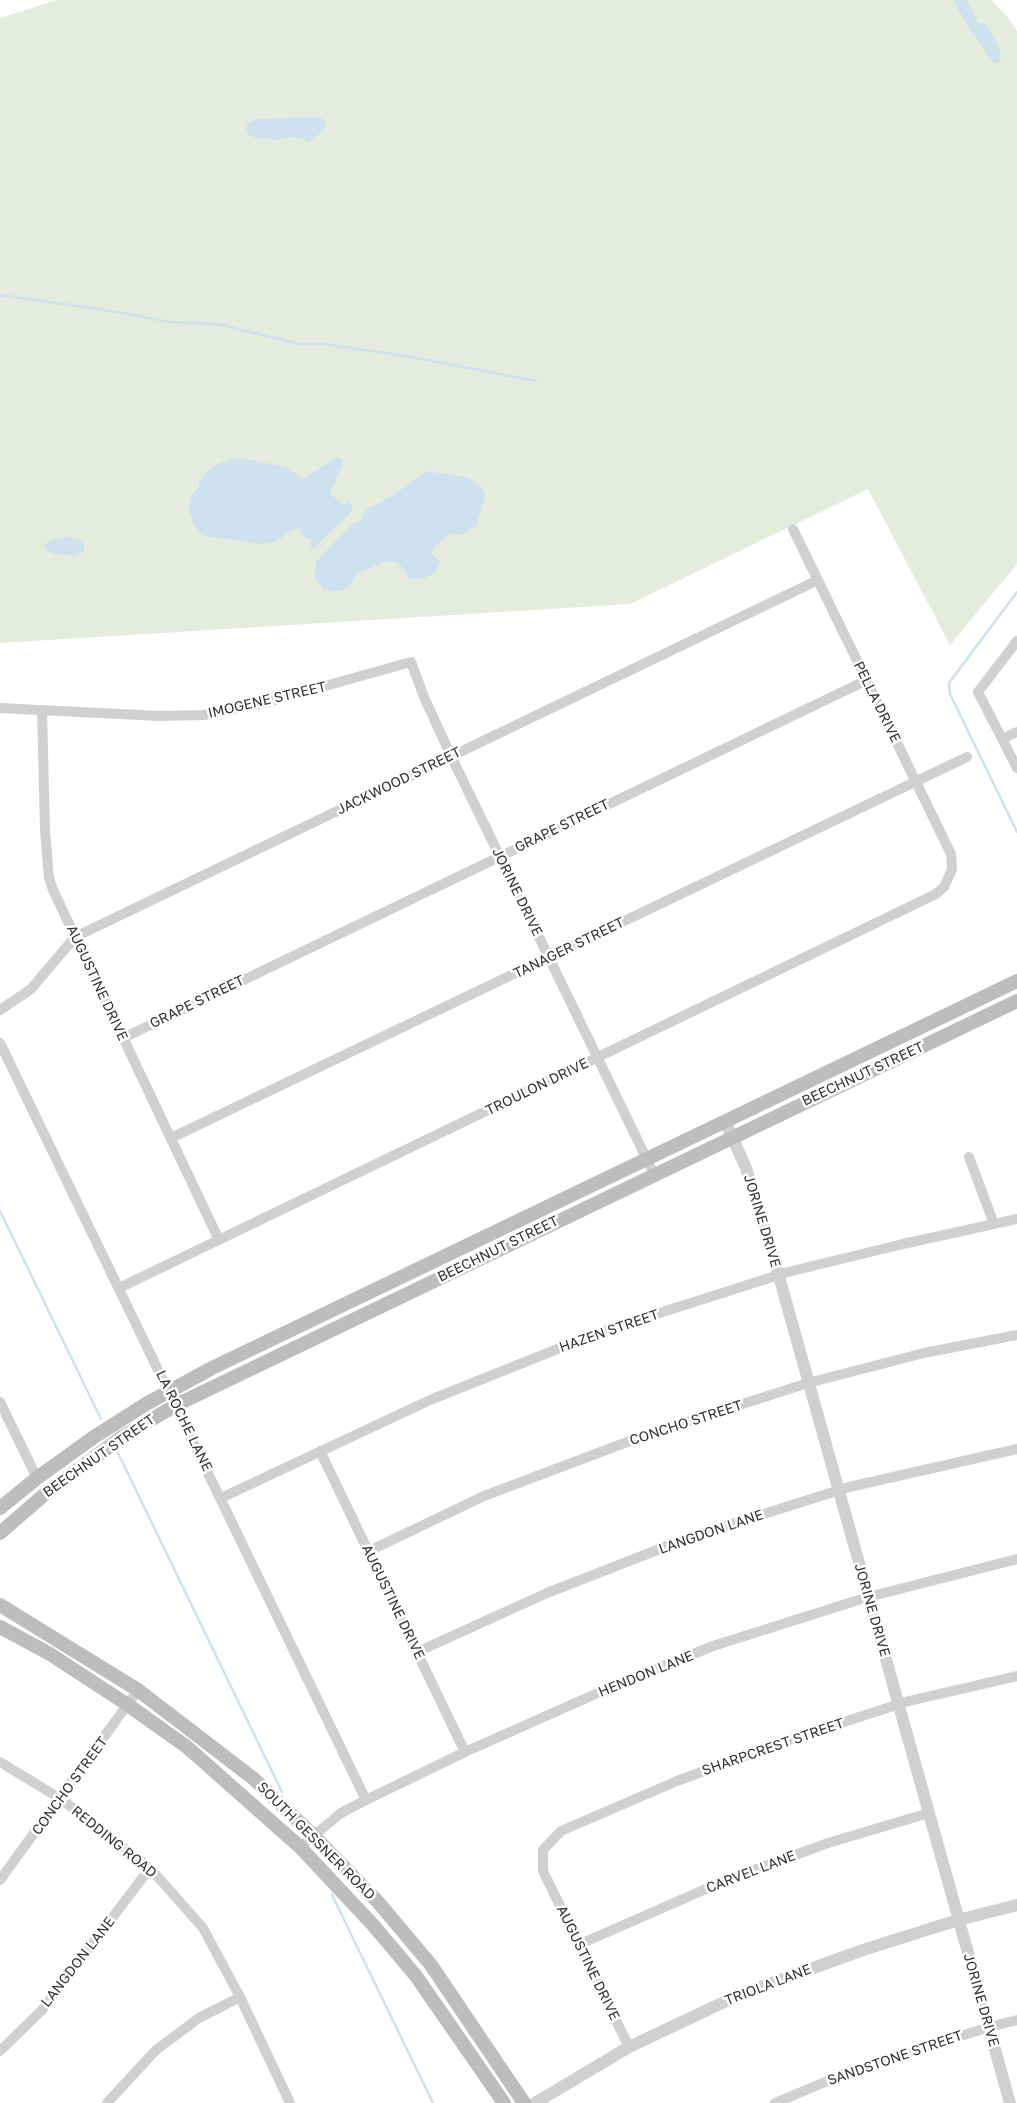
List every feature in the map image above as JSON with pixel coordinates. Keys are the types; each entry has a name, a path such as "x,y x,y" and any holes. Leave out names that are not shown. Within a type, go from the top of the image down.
{"main road":[{"name":"BEECHNUT STREET","path":"0,1508 37,1478 111,1426 169,1391 724,1121 869,1052 1016,986"},
{"name":"BEECHNUT STREET","path":"0,1533 45,1494 122,1437 176,1405 1017,1001"},
{"path":"869,1052 877,1068"},
{"path":"491,1234 498,1249"},
{"path":"320,1316 327,1332"},
{"name":"SOUTH GESSNER ROAD","path":"0,1605 138,1690 254,1779 314,1836 378,1902 431,1965 524,2103"},
{"name":"SOUTH GESSNER ROAD","path":"0,1626 50,1654 128,1704 216,1771 300,1847 374,1926 416,1976 453,2026 504,2103"},
{"path":"416,1976 431,1965"}],"street":[{"name":"PELLA DRIVE","path":"793,529 951,854 952,869 949,878"},
{"name":"JACKWOOD STREET","path":"0,1010 31,989 75,937 818,580"},
{"path":"1017,641 978,692 1017,768"},
{"name":"JORINE DRIVE","path":"411,662 424,697 451,756 654,1174"},
{"name":"IMOGENE STREET","path":"0,708 159,716 204,715 264,703 411,662"},
{"name":"GRAPE STREET","path":"123,1038 866,680"},
{"name":"AUGUSTINE DRIVE","path":"42,710 45,831 49,878 75,937 219,1240"},
{"path":"1002,739 1017,732"},
{"name":"TANAGER STREET","path":"171,1138 966,757"},
{"name":"TROULON DRIVE","path":"119,1288 936,894 949,878"},
{"name":"LA ROCHE LANE","path":"0,1043 222,1498 366,1800"},
{"name":"JORINE DRIVE","path":"724,1121 756,1195 868,1597 900,1704 1010,2103"},
{"path":"970,1157 994,1224"},
{"name":"HAZEN STREET","path":"222,1498 430,1400 600,1332 779,1275 903,1244 1017,1219"},
{"name":"CONCHO STREET","path":"368,1551 484,1496 642,1436 808,1383 924,1353 1017,1334"},
{"path":"0,1402 37,1478"},
{"name":"LANGDON LANE","path":"417,1652 547,1593 688,1538 839,1490 1017,1449"},
{"name":"AUGUSTINE DRIVE","path":"320,1451 465,1752"},
{"name":"HENDON LANE","path":"300,1847 341,1813 366,1800 465,1752 600,1692 713,1646 868,1597 1017,1559"},
{"name":"SHARPCREST STREET","path":"543,1850 561,1831 677,1781 788,1740 900,1704 1017,1676"},
{"name":"CONCHO STREET","path":"0,1880 61,1799 138,1690"},
{"name":"REDDING ROAD","path":"0,1762 61,1799 150,1868 203,1928 240,1997 290,2103"},
{"name":"CARVEL LANE","path":"578,1945 724,1881 828,1843 929,1813"},
{"name":"AUGUSTINE DRIVE","path":"543,1850 544,1871 578,1945 629,2047"},
{"name":"LANGDON LANE","path":"0,2051 42,2010 150,1868"},
{"name":"TRIOLA LANE","path":"535,2103 629,2047 739,1995 863,1950 958,1920 1017,1904"},
{"path":"107,2103 156,2050 199,2018 240,1997"},
{"name":"SANDSTONE STREET","path":"775,2103 852,2071 989,2027 1017,2020"}],"shaded area":[{"path":"57,0 991,0 1007,16 1017,31 1017,564 950,645 868,489 630,604 0,643 0,18"}],"water":[{"path":"953,0 967,0 978,23 985,23 995,38 1000,51 1001,59 998,63 994,63 988,57"},
{"path":"309,117 324,119 326,128 309,143 302,139 290,137 276,140 257,138 248,135 246,130 248,122 258,119"},
{"path":"337,457 343,461 342,467 330,493 342,504 347,503 349,499 353,507 349,514 314,548 311,548 311,540 303,536 299,529 292,530 275,542 262,544 204,536 198,533 188,509 191,496 199,487 198,483 209,469 232,459 244,459 287,467 303,479"},
{"path":"427,471 469,478 481,486 485,496 477,525 462,535 451,533 435,546 431,553 441,562 435,573 422,579 409,579 403,568 397,563 388,561 358,573 349,587 339,591 324,590 315,577 316,562 350,526 362,519 366,510 395,494"},
{"path":"67,537 83,541 84,552 75,556 55,554 47,551 45,548 45,544 51,540"}],"waterway":[{"path":"0,295 112,311 170,322 218,324 299,344 324,344 411,357 536,381"},
{"path":"1017,592 949,683 950,694 1017,832"},
{"path":"0,1211 101,1419"},
{"path":"118,1453 282,1792"},
{"path":"332,1895 433,2103"}]}
